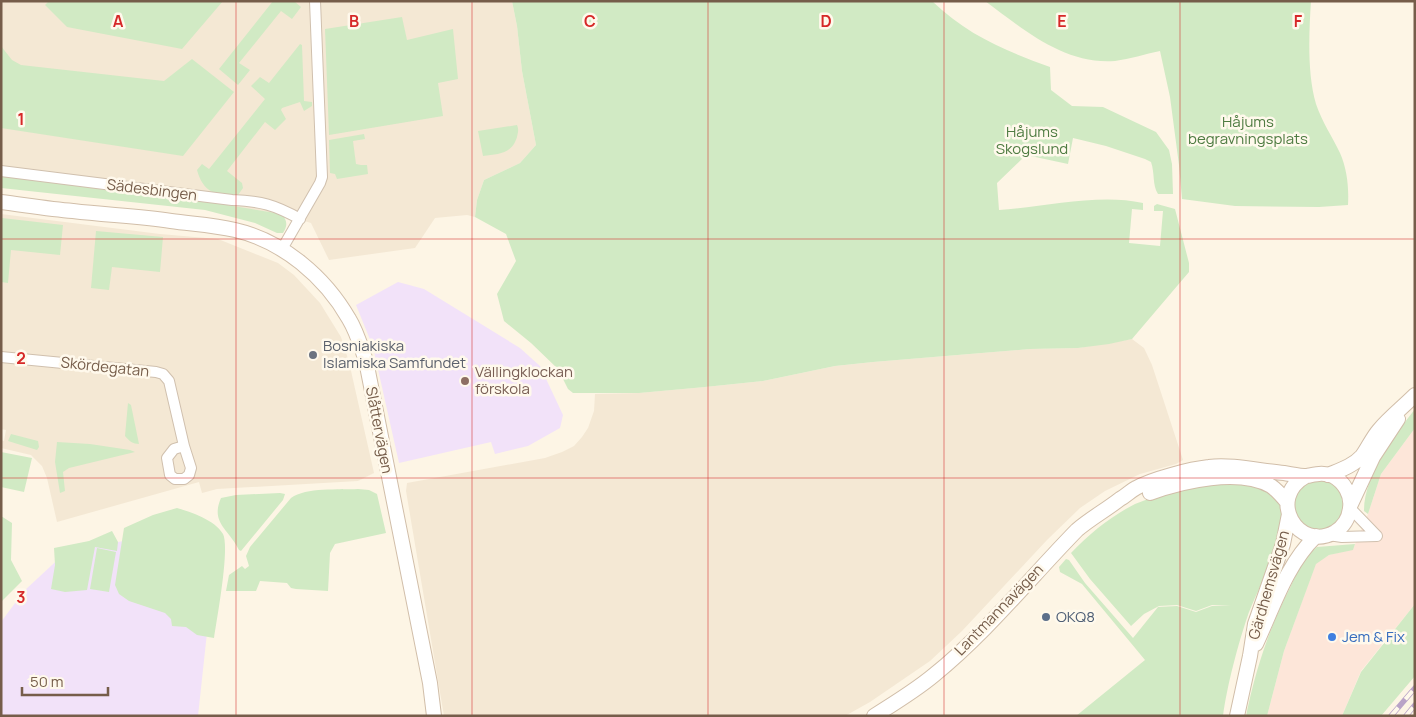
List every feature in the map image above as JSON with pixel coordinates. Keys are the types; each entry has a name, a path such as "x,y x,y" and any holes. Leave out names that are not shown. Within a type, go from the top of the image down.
{"street":[{"path":"282,249 320,184 322,177 315,1"},
{"name":"Sädesbingen","path":"1,171 224,199 247,200 281,208 300,219"},
{"name":"Slåttervägen","path":"1,202 132,216 236,230 282,249 302,263 337,300 350,320 366,361 430,683 434,716"},
{"name":"Skördegatan","path":"1,357 163,374 169,381 184,446"},
{"path":"1328,474 1344,469 1354,463 1377,433 1410,399"},
{"path":"1323,536 1344,524 1350,506 1373,457 1410,399"},
{"name":"Lantmannavägen","path":"874,716 910,694 944,666 995,618 1077,530 1092,517 1136,488 1210,466 1306,476"},
{"path":"1321,473 1328,474 1344,486 1350,497 1350,506 1377,536 1342,537 1309,535 1296,527 1288,508 1293,486 1306,476 1321,473"},
{"name":"Lantmannavägen","path":"1120,500 1145,495 1187,482 1223,478 1255,480 1270,486 1280,493 1288,508"},
{"name":"Gärdhemsvägen","path":"1238,716 1250,656 1254,624 1286,534 1288,508"},
{"name":"Gärdhemsvägen","path":"1250,656 1284,583 1302,552 1323,536"}],"shaded area":[{"path":"1,1 512,1 522,71 536,145 520,163 484,180 477,200 475,217 467,215 435,218 415,248 329,260 311,223 282,214 1,174"},
{"path":"1,214 160,234 218,239 278,263 294,275 320,303 341,337 349,362 374,473 358,481 217,489 202,493 199,482 57,522 47,478 42,466 31,455 1,448 1,440 4,441 6,430 1,429"},
{"name":"Vällingklockan förskola","path":"398,282 424,289 520,348 540,366 563,415 560,428 528,446 495,454 491,442 399,463 373,347 356,305"},
{"path":"1132,339 1144,348 1152,365 1183,460 1176,464 1140,474 1105,491 1080,508 1047,540 962,631 930,661 870,702 845,716 444,716 406,491 407,483 545,458 562,452 574,446 588,428 594,411 595,394 639,393 705,387 763,381 835,366 1030,349 1078,348"},
{"path":"1415,428 1415,604 1361,671 1342,716 1267,716 1284,651 1316,563 1329,555 1353,549 1368,514 1381,474"},
{"path":"181,530 213,577 198,716 1,716 1,622 24,591 66,552"}],"green space":[{"path":"49,1 223,1 182,49 67,27 45,5"},
{"path":"273,1 294,1 301,7 292,19 281,11 239,63 250,70 238,85 219,69"},
{"name":"Håjums Skogslund","path":"512,1 932,1 973,33 1018,55 1050,67 1051,90 1072,106 1103,107 1156,132 1169,150 1172,164 1173,194 1158,194 1151,162 1106,146 1073,138 1068,164 1026,155 997,183 999,210 1108,199 1143,203 1143,210 1132,209 1129,243 1160,246 1163,211 1154,211 1154,206 1157,204 1175,209 1189,263 1189,272 1132,339 1109,344 1078,348 1030,349 835,366 763,381 705,387 639,393 573,393 568,389 558,369 504,321 497,294 516,261 506,234 475,217 477,200 484,180 520,163 536,145 522,71"},
{"name":"Håjums begravningsplats","path":"985,1 1311,1 1309,53 1313,92 1318,111 1340,153 1344,165 1348,185 1348,205 1319,207 1235,206 1182,199 1170,97 1160,51 1115,61 1096,61 1079,57 1045,43"},
{"path":"402,17 407,40 453,29 458,79 438,83 443,116 329,135 325,29"},
{"path":"300,44 302,45 304,101 312,102 312,106 304,111 300,102 282,108 281,110 286,119 275,130 265,122 227,171 242,183 243,188 238,195 223,195 212,192 203,183 197,170 202,164 209,169 265,99 251,86 260,77 269,83"},
{"path":"1,46 12,60 21,65 164,81 192,59 234,92 183,156 1,128"},
{"path":"517,125 517,137 512,147 504,152 483,156 478,131"},
{"path":"364,134 365,139 353,141 356,164 367,165 368,174 337,179 335,174 330,173 329,140"},
{"path":"1,174 197,200 282,214 286,221 286,228 283,233 277,233 255,223 205,210 1,188"},
{"path":"2,218 63,225 60,255 11,250 8,283 1,282"},
{"path":"96,231 163,237 160,272 112,267 109,290 91,288"},
{"path":"128,403 131,405 139,444 131,442 125,436"},
{"path":"1415,409 1415,428 1381,474 1368,514 1364,511 1365,497 1375,470 1398,431"},
{"path":"11,434 38,441 39,447 37,450 8,441"},
{"path":"57,442 90,444 135,452 69,468 63,472 65,491 60,493 55,462"},
{"path":"1,452 32,458 24,492 1,487"},
{"path":"1323,480 1339,490 1344,501 1344,513 1340,520 1329,530 1313,530 1299,520 1296,514 1296,496 1304,485"},
{"path":"1240,481 1262,489 1276,498 1282,513 1281,527 1272,559 1244,626 1230,679 1223,716 1076,716 1145,660 1082,584 1060,572 1059,567 1066,559 1069,560 1085,583 1133,638 1158,607 1177,606 1196,612 1212,606 1231,605 1212,605 1196,611 1177,605 1159,606 1144,614 1131,626 1090,579 1071,553 1101,526 1135,504 1200,486"},
{"path":"369,490 377,494 386,533 335,544 330,553 328,591 296,589 291,588 287,583 260,581 256,591 226,591 229,575 242,566 245,569 249,566 246,556 250,547 291,498 305,492"},
{"path":"285,494 283,500 241,551 239,550 219,520 218,507 221,498 236,495"},
{"path":"177,508 196,514 209,521 223,534 225,542 224,568 214,638 197,635 186,627 172,626 171,619 165,613 129,601 119,594 115,585 124,528 153,515"},
{"path":"1,516 12,523 11,560 22,581 1,602"},
{"path":"112,531 118,542 117,551 95,547 87,590 65,592 51,589 55,565 54,548 89,541"},
{"path":"1355,544 1353,550 1329,555 1316,564 1284,651 1267,716 1246,716 1258,667 1269,634 1301,566 1317,547"},
{"path":"97,548 116,552 109,592 90,589"},
{"path":"1415,604 1415,676 1381,716 1342,716 1361,672"}],"railway":[{"path":"1391,716 1415,688"},
{"path":"1406,716 1415,705"}],"place":[{"name":"Bosniakiska Islamiska Samfundet","path":"313,355"},
{"name":"Vällingklockan förskola","path":"465,381"},
{"name":"OKQ8","path":"1046,617"},
{"name":"Jem & Fix","path":"1332,637"}]}
